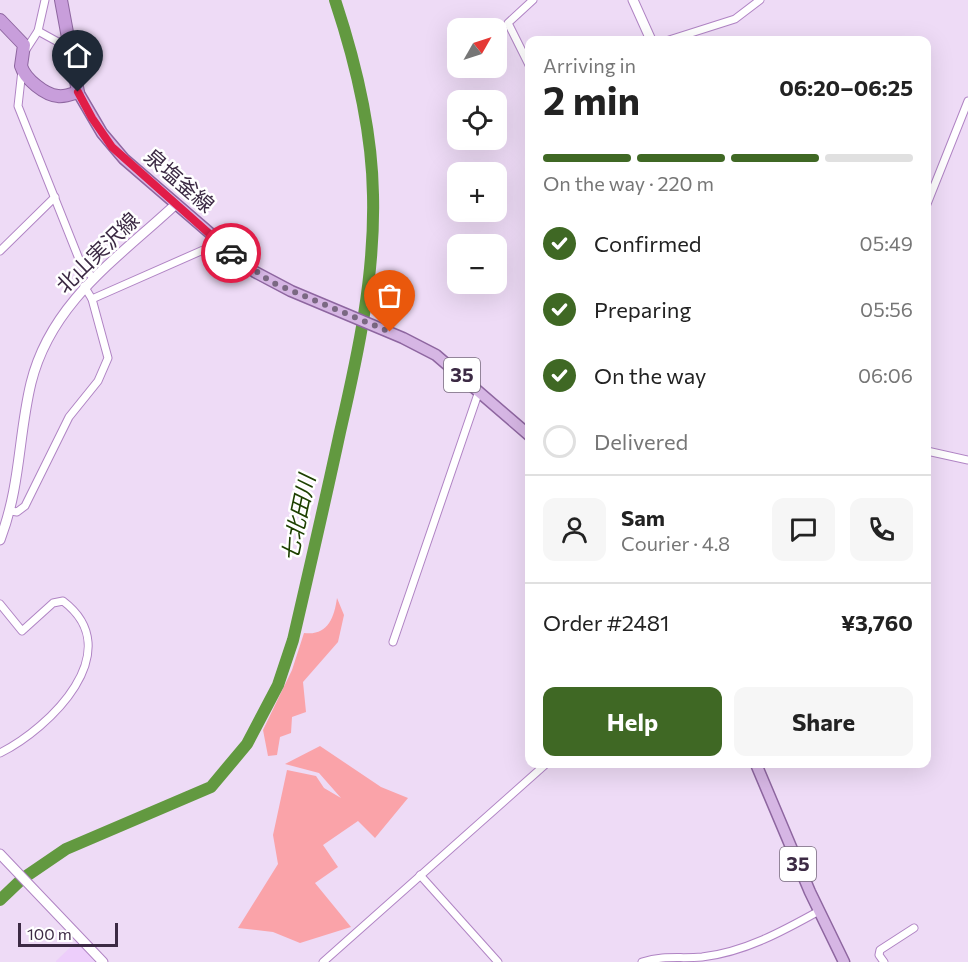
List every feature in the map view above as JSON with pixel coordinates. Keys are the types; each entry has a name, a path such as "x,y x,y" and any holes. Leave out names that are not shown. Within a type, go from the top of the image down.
{"highway":[{"path":"0,20 22,42 25,51 22,70 51,94 64,96 78,92 61,0"}],"main road":[{"name":"泉塩釜線","path":"78,92 112,147 219,243 271,282 384,329 436,356 479,390"},
{"name":"35","path":"479,390 525,431"},
{"name":"35","path":"758,768 819,911 844,962"}],"street":[{"path":"25,51 38,31 45,0"},
{"path":"525,57 508,23 533,0"},
{"path":"633,0 649,36"},
{"path":"683,36 735,19 760,0"},
{"path":"38,31 58,42"},
{"path":"22,70 18,106 81,264 93,278"},
{"path":"931,194 968,100"},
{"path":"0,251 55,198"},
{"name":"北山実沢線","path":"0,540 11,511 21,461 26,410 38,362 55,324 84,286 176,204"},
{"path":"92,299 219,243"},
{"path":"11,511 17,512 25,506 69,417 98,381 108,358 92,299 84,286"},
{"path":"393,642 479,390"},
{"path":"931,452 968,460"},
{"path":"0,604 22,631 53,603 63,601 81,617 87,630 88,645 84,668 76,684 51,718 0,753"},
{"path":"323,962 541,768"},
{"path":"2,856 103,962"},
{"path":"420,875 498,962"},
{"path":"642,962 660,956 701,957 726,953 780,933 819,911"},
{"path":"884,962 879,955 880,950 914,928"}],"shaded area":[{"path":"337,598 344,615 338,642 303,682 306,712 292,717 291,733 280,737 277,755 268,756 263,730 292,670 304,633 324,629 334,613"},
{"path":"320,746 381,787 408,798 375,838 358,821 323,845 338,867 315,883 351,927 300,943 273,932 238,928 278,864 273,835 287,770 316,776 324,788 341,798 319,773 285,764"},
{"path":"77,941 95,962 56,962 56,961"}],"waterway":[{"name":"七北田川","path":"0,900 22,879 66,849 211,787 247,744 278,685 293,640 353,373 364,315 371,255 373,195 370,146 356,72 335,0"}],"way so far":[{"path":"231,253 271,282 390,332"}],"route":[{"path":"78,92 112,147 231,253"}]}
